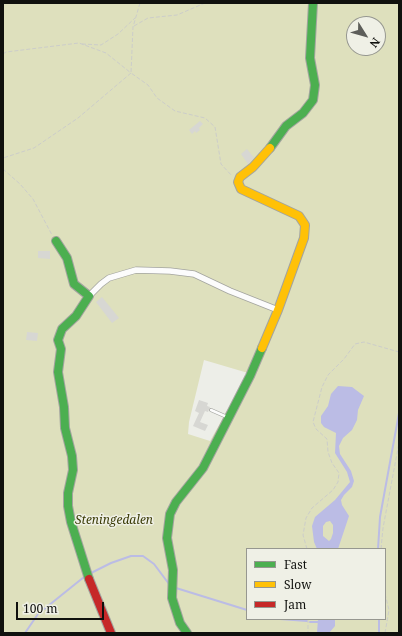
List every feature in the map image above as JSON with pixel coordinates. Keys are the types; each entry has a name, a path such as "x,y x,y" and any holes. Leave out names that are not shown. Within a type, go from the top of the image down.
{"street":[{"path":"187,633 180,623 172,598 173,570 167,538 170,514 176,502 203,468 250,376 278,310 304,238 305,225 299,216 241,189 238,182 240,176 252,168 263,157 286,126 303,113 313,100 315,85 310,58 313,3"},
{"path":"56,241 67,258 74,284 89,296"},
{"path":"111,633 85,570 71,522 68,506 68,493 73,470 72,456 65,428 64,407 58,372 61,349 58,340 62,329 76,316 89,296 101,284 109,278 136,270 170,271 194,274 230,291 278,310"}],"lane":[{"path":"211,410 229,418"}],"path":[{"path":"3,158 34,148 78,118 131,73 133,27 140,3"},
{"path":"133,27 148,18 177,15 205,3"},
{"path":"3,54 6,52 79,43 101,45 118,34 136,18"},
{"path":"79,43 106,53 148,85 157,98 175,111 205,118 215,127 221,164 238,182"},
{"path":"3,169 20,184 33,199 56,241"},
{"path":"307,548 303,535 306,518 312,508 333,490 338,482 338,473 328,452 327,439 316,429 313,422 322,387 328,375 344,359 355,344 364,342 399,352"},
{"path":"381,548 383,528 399,444"},
{"path":"385,633 389,610 386,598"},
{"path":"308,620 308,633"}],"green space":[{"name":"Steningedalen","path":"3,3 399,3 399,633 3,633","holes":["204,360 248,373 210,441 188,434 189,422"]}],"water":[{"path":"338,386 352,387 364,396 358,410 357,420 352,430 343,438 339,446 340,454 351,471 354,481 352,487 341,500 342,505 349,516 338,548 317,548 314,542 312,526 315,517 335,500 350,482 347,472 335,453 336,433 324,427 321,423 321,416 328,406 331,394","holes":["330,521 333,525 333,533 329,541 323,536 323,526 326,522"]},
{"path":"318,620 335,620 335,626 329,633 317,633"}],"building":[{"path":"200,121 203,124 199,128 200,130 196,133 195,131 192,134 189,130"},
{"path":"247,149 254,158 248,164 241,154"},
{"path":"38,251 50,251 50,259 38,258"},
{"path":"102,297 119,318 112,323 96,302"},
{"path":"27,332 38,333 37,341 26,340"},
{"path":"199,400 208,403 207,406 210,407 208,412 205,411 200,422 208,425 205,431 193,426 199,413 195,411"}],"waterway":[{"path":"378,548 380,517 399,413"},
{"path":"91,573 111,563 131,556 143,556 154,564 169,584"},
{"path":"25,633 38,614 84,577"},
{"path":"176,588 246,610"},
{"path":"294,620 307,621"},
{"path":"379,620 379,633"},
{"path":"310,622 318,622"}],"traffic: fast":[{"path":"270,148 286,126 303,113 313,100 315,85 310,58 313,3"},
{"path":"56,241 67,258 74,284 89,296 76,316 62,329 58,340 61,349 58,372 64,407 65,428 72,456 73,470 68,493 68,506 71,522 89,579"},
{"path":"187,633 180,623 172,598 173,570 167,538 170,514 176,502 203,468 250,376 262,348"}],"traffic: slow":[{"path":"262,348 278,310 304,238 305,225 299,216 241,189 238,182 240,177 253,167 270,148"}],"traffic: jam":[{"path":"89,579 111,633"}]}
